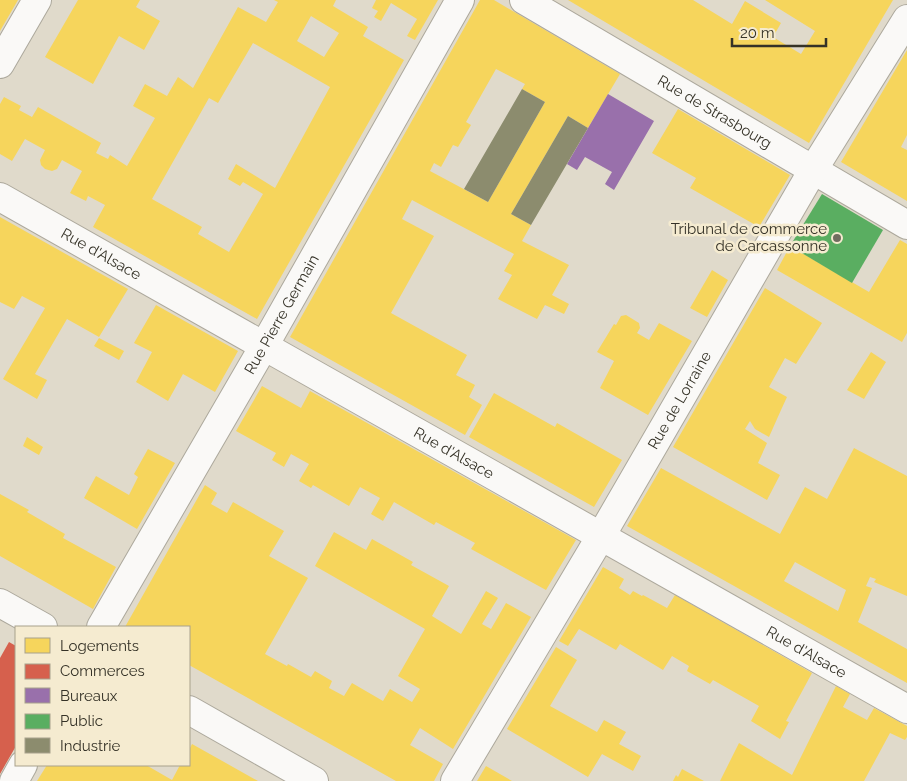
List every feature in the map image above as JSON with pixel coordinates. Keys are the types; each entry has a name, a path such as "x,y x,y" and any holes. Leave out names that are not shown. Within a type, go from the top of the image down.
{"street":[{"path":"0,64 37,0"},
{"name":"Rue Pierre Germain","path":"102,626 264,346 460,0"},
{"name":"Rue de Strasbourg","path":"524,0 907,225"},
{"name":"Rue de Lorraine","path":"454,781 601,536 813,170 907,19"},
{"name":"Rue d'Alsace","path":"0,197 907,709"},
{"path":"0,603 41,626"},
{"path":"190,711 314,781"},
{"path":"14,781 23,766"}],"building: Logements":[{"path":"0,0 18,0 0,31"},
{"path":"78,0 140,0 136,7 160,21 144,50 119,36 93,84 45,57"},
{"path":"274,0 336,0 333,6 368,27 363,36 404,60 257,319 93,227 105,205 88,196 86,201 70,193 82,171 62,160 57,169 52,171 45,169 41,165 40,160 45,150 25,139 12,161 0,154 0,104 4,97 21,106 19,110 32,117 38,107 101,143 96,153 108,159 110,155 127,166 155,118 133,106 145,84 167,96 178,77 193,88 238,7 266,22 278,2","holes":["311,16 339,33 324,57 297,41","253,43 330,87 275,188 236,164 228,179 240,186 243,182 263,194 229,252 198,234 202,227 152,199 209,98 218,103"]},
{"path":"376,0 438,0 415,40 407,36 417,19 391,3 381,21 374,17 378,11 372,8"},
{"path":"480,0 494,0 620,74 588,128 568,116 511,214 531,225 522,241 569,265 552,295 569,304 564,314 545,305 537,319 498,299 512,275 504,271 514,254 412,200 402,219 434,236 391,313 467,355 456,375 475,385 469,397 482,405 465,435 290,337","holes":["496,69 525,84 522,89 545,102 488,202 430,171 434,163 441,167 453,145 458,147 471,125 466,122"]},
{"path":"568,0 693,0 732,24 745,1 781,23 773,37 801,54 815,31 765,0 893,0 809,143"},
{"path":"907,50 907,135 901,147 907,150 907,201 841,162"},
{"path":"678,109 790,175 759,227 690,188 696,178 652,153"},
{"path":"0,217 128,289 99,337 67,319 35,374 47,380 37,399 3,379 45,308 22,296 14,309 0,302"},
{"path":"900,240 907,244 907,333 902,342 777,270 790,246 869,292"},
{"path":"712,270 728,280 707,317 690,308"},
{"path":"765,288 822,323 796,364 785,358 769,387 787,397 769,437 755,429 750,421 745,429 767,443 758,463 780,475 767,500 673,447"},
{"path":"156,305 238,351 215,392 183,374 168,401 136,382 152,352 134,343"},
{"path":"626,315 639,323 640,328 637,333 649,340 659,323 692,341 648,415 600,388 614,361 597,352 614,324 616,325 621,316"},
{"path":"99,338 124,351 119,360 94,346"},
{"path":"871,352 886,362 864,399 847,390"},
{"path":"262,386 301,408 310,391 576,540 546,590 471,549 475,543 436,522 434,525 394,502 383,521 371,514 380,498 360,487 349,506 313,485 311,488 299,481 309,464 291,454 284,467 272,460 276,453 236,431"},
{"path":"494,393 555,427 557,423 622,460 594,507 469,437"},
{"path":"27,437 43,447 39,455 23,446"},
{"path":"854,448 907,476 907,596 874,582 876,579 870,577 866,586 872,588 858,622 907,649 907,683 627,526 661,468 780,534 805,487 827,499","holes":["795,562 846,590 838,611 784,581"]},
{"path":"148,449 175,463 137,529 84,498 96,476 129,495 138,477 134,474"},
{"path":"205,485 217,493 211,504 227,513 233,502 284,531 269,556 308,578 265,654 311,677 315,671 332,681 329,688 344,696 352,683 383,701 390,689 412,702 420,689 398,676 425,629 315,566 334,532 366,550 372,539 413,562 411,565 449,586 432,616 461,634 486,591 498,598 482,624 491,629 506,603 531,617 453,749 420,728 410,745 443,764 434,781 396,781 190,666 190,626 126,626"},
{"path":"0,494 29,510 27,512 65,534 63,538 116,567 93,609 0,556"},
{"path":"603,567 624,579 619,588 630,595 633,591 667,608 675,595 812,673 786,721 789,722 780,739 751,721 759,706 713,680 710,684 687,671 689,666 672,656 663,670 620,644 616,650 579,629 568,646 559,641"},
{"path":"556,647 577,660 550,706 597,732 604,720 626,732 619,744 641,756 633,771 602,754 588,777 507,729"},
{"path":"836,686 850,694 843,707 867,720 874,708 907,726 907,737 905,740 890,733 864,781 720,781 739,743 792,775"},
{"path":"192,744 258,781 37,781 46,766 148,766 172,780 179,766 190,766 190,748"},
{"path":"486,766 512,781 477,781"},
{"path":"682,769 704,781 673,781 676,775 678,777"}],"building: Commerces":[{"path":"9,642 15,645 15,748 0,774 0,658"}],"building: Bureaux":[{"path":"608,94 654,121 614,190 605,184 612,172 585,157 577,170 567,164"}],"building: Public":[{"name":"Tribunal de commerce de Carcassonne","path":"822,194 883,230 852,283 790,246"}],"building: Industrie":[{"path":"522,89 545,102 488,202 464,189"},
{"path":"568,116 588,128 531,225 511,214"}],"place":[{"name":"Tribunal de commerce de Carcassonne","path":"837,238"}]}
